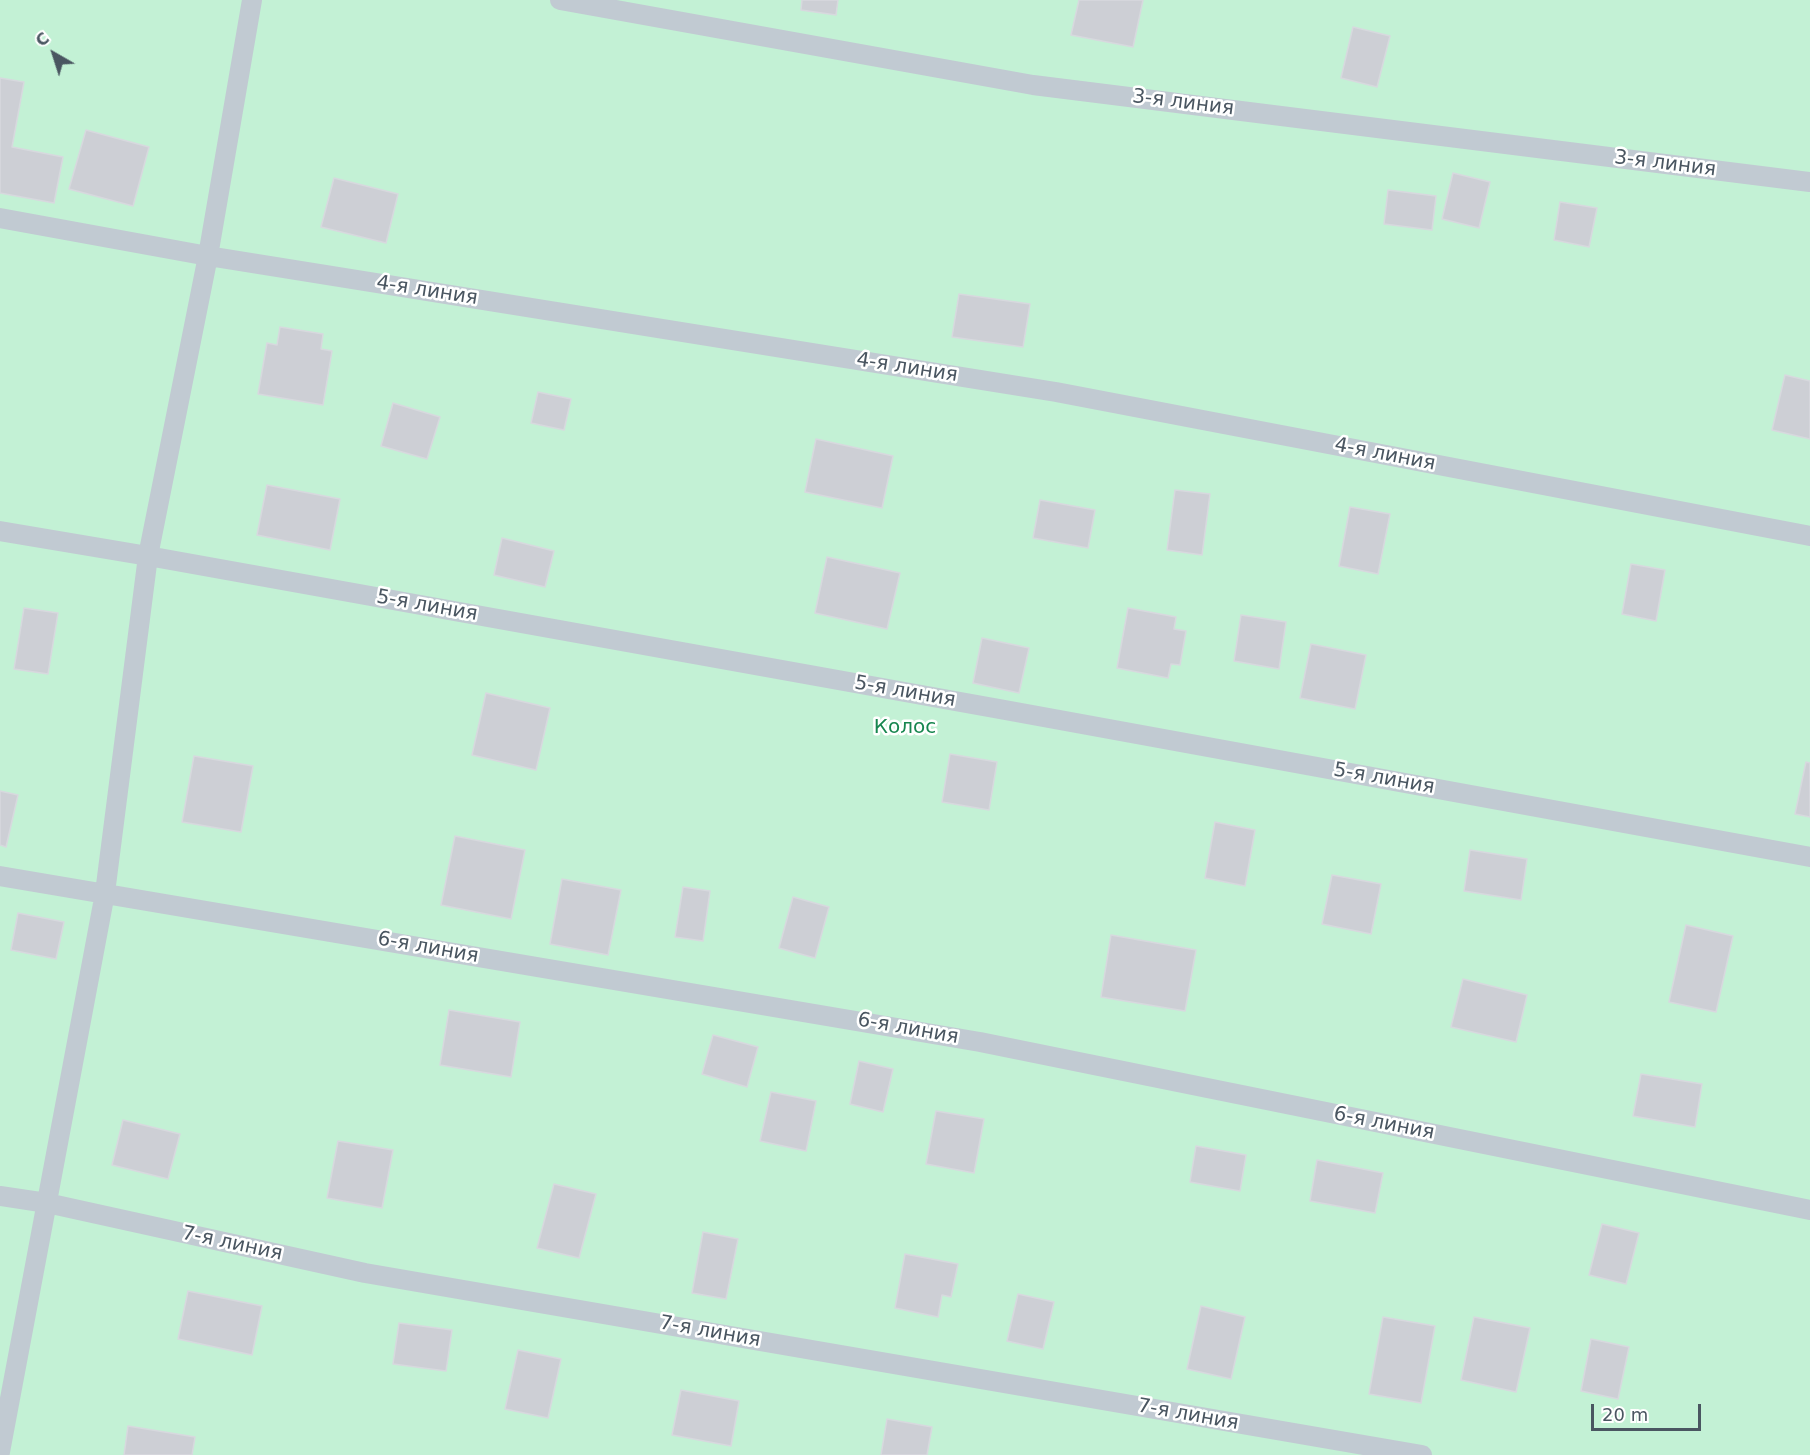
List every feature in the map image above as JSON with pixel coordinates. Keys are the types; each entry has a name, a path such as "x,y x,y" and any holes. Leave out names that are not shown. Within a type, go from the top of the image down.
{"lane":[{"path":"0,1452 105,893 148,556 208,256 252,0"},
{"name":"3-я линия","path":"560,0 1033,85 1810,182"},
{"name":"4-я линия","path":"0,218 208,256 1056,392 1810,536"},
{"name":"5-я линия","path":"0,531 1810,857"},
{"name":"6-я линия","path":"0,876 980,1042 1810,1210"},
{"name":"7-я линия","path":"0,1196 46,1203 365,1273 1422,1455"}],"green space":[{"name":"Колос","path":"0,0 1810,0 1810,1455 0,1455"}],"building":[{"path":"802,0 838,0 836,15 801,10"},
{"path":"1079,0 1143,0 1133,47 1071,35"},
{"path":"1353,27 1390,36 1377,87 1341,78"},
{"path":"0,78 24,82 12,147 63,157 54,203 0,193"},
{"path":"86,130 149,147 133,206 69,189"},
{"path":"1453,173 1490,182 1479,228 1442,219"},
{"path":"334,178 398,194 386,243 321,227"},
{"path":"1388,190 1436,196 1432,230 1384,224"},
{"path":"1560,202 1597,208 1589,247 1554,240"},
{"path":"959,294 1030,304 1023,347 952,337"},
{"path":"280,327 323,334 321,349 332,351 323,405 258,394 267,343 277,345"},
{"path":"1785,375 1810,381 1810,439 1772,430"},
{"path":"538,392 571,399 564,430 531,423"},
{"path":"393,403 440,417 427,459 381,446"},
{"path":"816,439 893,456 882,508 805,492"},
{"path":"267,485 340,499 330,550 257,535"},
{"path":"1175,490 1210,494 1202,555 1167,550"},
{"path":"1040,500 1095,510 1088,548 1033,538"},
{"path":"1350,507 1390,514 1378,574 1339,566"},
{"path":"502,538 554,551 545,587 494,575"},
{"path":"827,557 900,573 887,629 815,613"},
{"path":"1631,564 1665,570 1656,621 1622,614"},
{"path":"24,608 58,613 48,674 14,669"},
{"path":"1128,608 1176,617 1174,629 1186,631 1180,665 1171,664 1168,678 1117,668"},
{"path":"1241,615 1286,622 1279,669 1234,661"},
{"path":"982,638 1029,648 1019,693 973,683"},
{"path":"1311,644 1366,655 1355,709 1300,698"},
{"path":"486,693 550,708 536,770 472,755"},
{"path":"950,754 997,762 989,810 942,802"},
{"path":"194,756 253,766 241,832 182,822"},
{"path":"1806,762 1810,763 1810,817 1795,814"},
{"path":"0,791 18,795 6,847 0,845"},
{"path":"1215,822 1255,830 1245,886 1205,878"},
{"path":"455,836 525,850 511,919 441,905"},
{"path":"1470,850 1527,859 1521,900 1464,891"},
{"path":"1332,875 1381,884 1371,934 1322,924"},
{"path":"562,879 621,890 608,955 550,944"},
{"path":"683,887 710,891 703,941 675,937"},
{"path":"793,897 829,907 815,958 779,948"},
{"path":"18,913 64,922 56,959 11,950"},
{"path":"1686,925 1733,936 1716,1012 1669,1002"},
{"path":"1111,935 1196,950 1185,1011 1101,997"},
{"path":"1463,979 1527,995 1516,1042 1451,1027"},
{"path":"449,1010 520,1022 511,1077 440,1065"},
{"path":"713,1035 758,1047 747,1087 702,1074"},
{"path":"859,1061 893,1069 883,1112 850,1104"},
{"path":"1641,1074 1702,1084 1695,1127 1633,1116"},
{"path":"771,1092 816,1101 806,1151 760,1141"},
{"path":"936,1111 984,1119 974,1173 926,1164"},
{"path":"123,1120 180,1134 168,1179 112,1165"},
{"path":"338,1141 393,1150 382,1208 327,1198"},
{"path":"1196,1146 1246,1155 1240,1191 1190,1182"},
{"path":"1317,1160 1383,1173 1375,1213 1310,1201"},
{"path":"554,1184 596,1194 579,1258 537,1248"},
{"path":"1602,1224 1639,1233 1626,1284 1589,1275"},
{"path":"703,1232 738,1239 726,1299 692,1293"},
{"path":"905,1254 958,1264 951,1297 942,1295 938,1317 895,1308"},
{"path":"188,1291 262,1306 252,1355 178,1339"},
{"path":"1018,1294 1054,1302 1043,1349 1007,1341"},
{"path":"1201,1306 1245,1317 1231,1379 1187,1369"},
{"path":"1383,1317 1435,1326 1421,1403 1369,1394"},
{"path":"1474,1317 1530,1328 1516,1392 1461,1380"},
{"path":"399,1323 452,1330 446,1371 393,1364"},
{"path":"1591,1339 1629,1347 1618,1399 1581,1391"},
{"path":"518,1350 561,1359 548,1418 505,1409"},
{"path":"681,1390 739,1401 731,1446 672,1435"},
{"path":"887,1419 932,1427 927,1455 881,1455"},
{"path":"128,1426 195,1437 192,1455 124,1455"}]}
